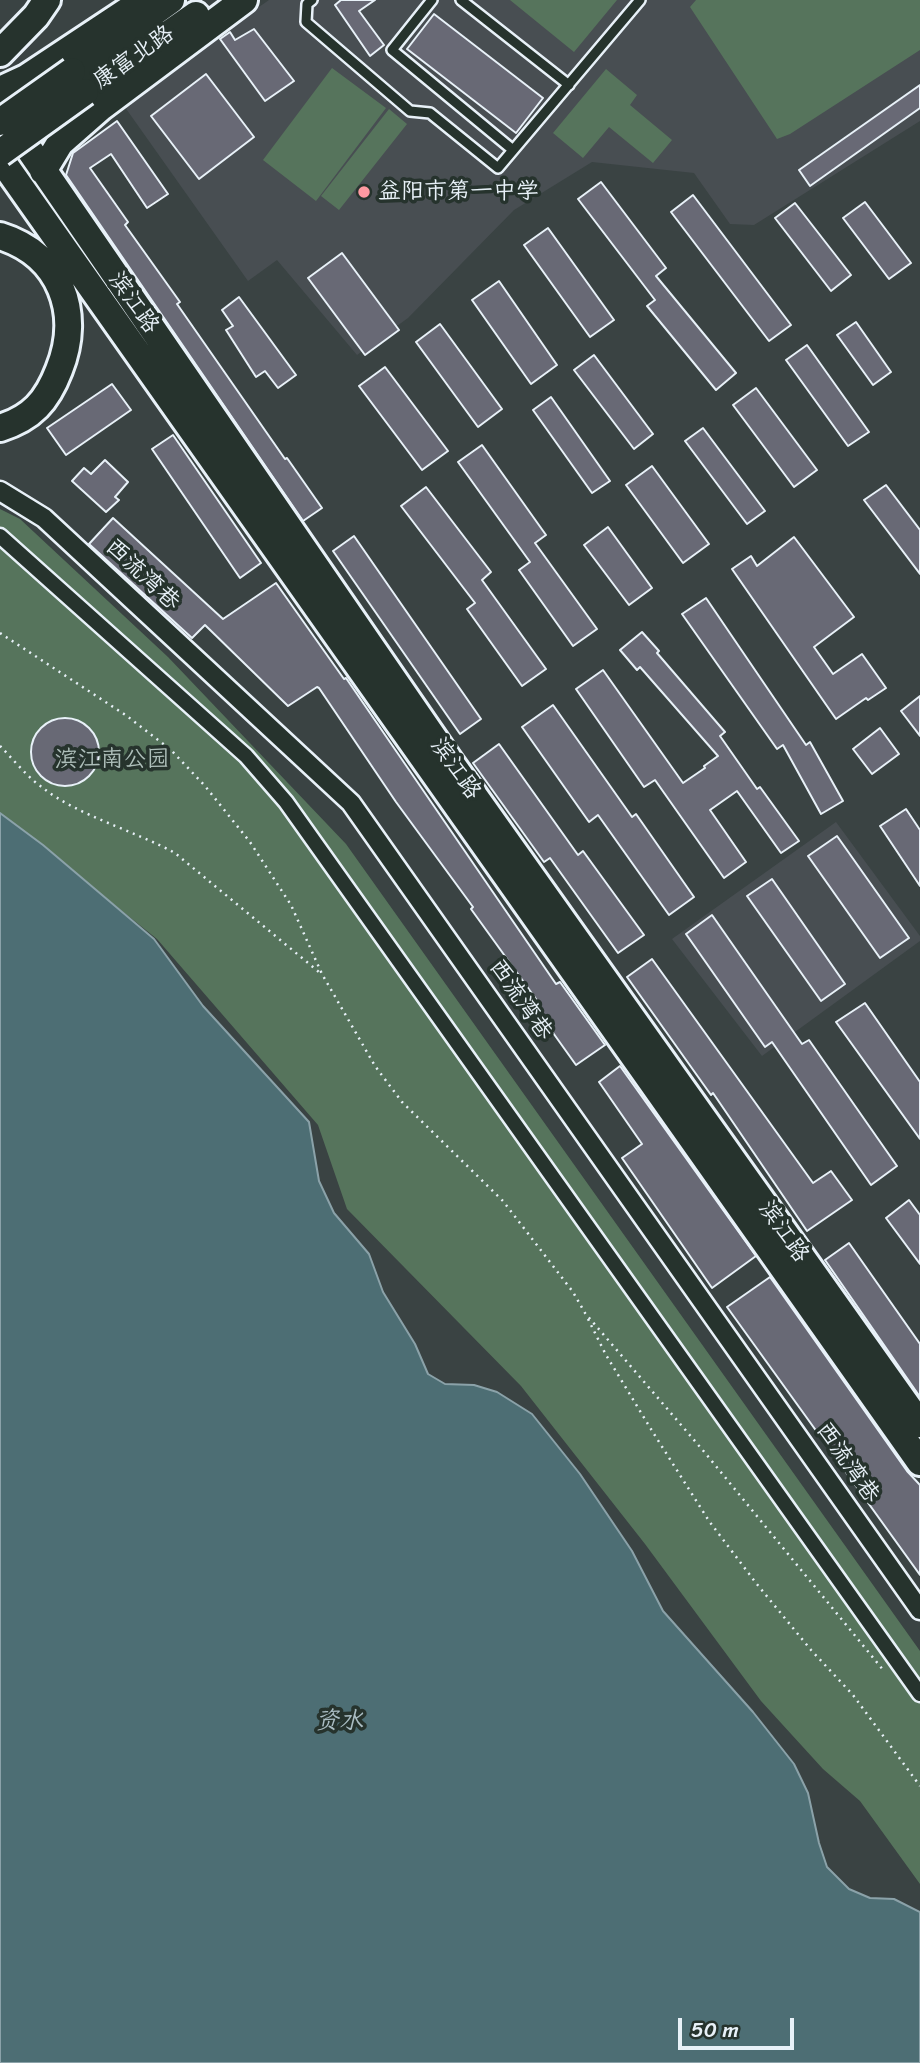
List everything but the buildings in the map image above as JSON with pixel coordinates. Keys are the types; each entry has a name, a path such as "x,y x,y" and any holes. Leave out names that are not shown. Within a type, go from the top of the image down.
{"main road":[{"path":"0,53 36,16 47,0"},
{"path":"0,156 80,81 144,0"},
{"name":"康富北路","path":"80,81 171,0"},
{"name":"康富北路","path":"80,81 218,0"},
{"path":"0,122 244,0"},
{"path":"0,90 26,78 80,81"},
{"path":"43,171 60,143 80,81"},
{"name":"滨江路","path":"0,108 448,759 920,1424"},
{"name":"滨江路","path":"0,156 920,1462"},
{"path":"0,236 28,247 51,269 64,296 70,322 66,351 48,398 15,423 0,428"}],"street":[{"name":"西流湾巷","path":"0,491 44,518 351,803 920,1610"},
{"path":"0,536 246,756 286,802 920,1694"}],"lane":[{"path":"312,0 307,4 306,22 410,111 430,114 498,168 640,0"},
{"path":"432,0 393,50 513,150"},
{"path":"461,0 569,85"}],"path":[{"path":"0,633 127,716 172,750 250,842 284,893 322,974 375,1066 402,1102 503,1201 573,1292 633,1400 709,1521 811,1650 853,1695 920,1786"},
{"path":"0,746 43,788 71,805 175,853 322,974"},
{"path":"585,1312 888,1676"}],"shaded area":[{"name":"益阳市第一中学","path":"269,0 920,0 920,121 754,225 730,224 694,173 592,162 514,210 408,318 357,355 277,260 248,281 122,103"},
{"path":"836,822 920,936 920,941 762,1056 672,939"}],"green space":[{"path":"510,0 617,0 574,52"},
{"path":"696,0 920,0 920,50 790,134 777,139 690,7"},
{"path":"332,68 386,108 316,201 263,160"},
{"path":"606,69 637,95 630,105 672,140 653,163 609,127 583,158 553,133"},
{"path":"389,109 407,124 339,210 321,196"},
{"name":"滨江南公园","path":"0,509 20,519 168,657 346,844 920,1651 920,1884 860,1801 823,1769 761,1701 645,1544 521,1386 347,1209 318,1125 157,939 0,813"}],"water":[{"name":"资水","path":"0,813 43,845 154,939 203,1006 309,1122 319,1181 334,1213 369,1254 383,1292 415,1344 428,1374 445,1384 474,1385 497,1392 532,1414 580,1474 632,1551 663,1611 753,1712 794,1764 808,1793 827,1867 849,1889 870,1898 894,1899 920,1912 920,2063 0,2063"}],"place":[{"name":"益阳市第一中学","path":"364,192"}]}
